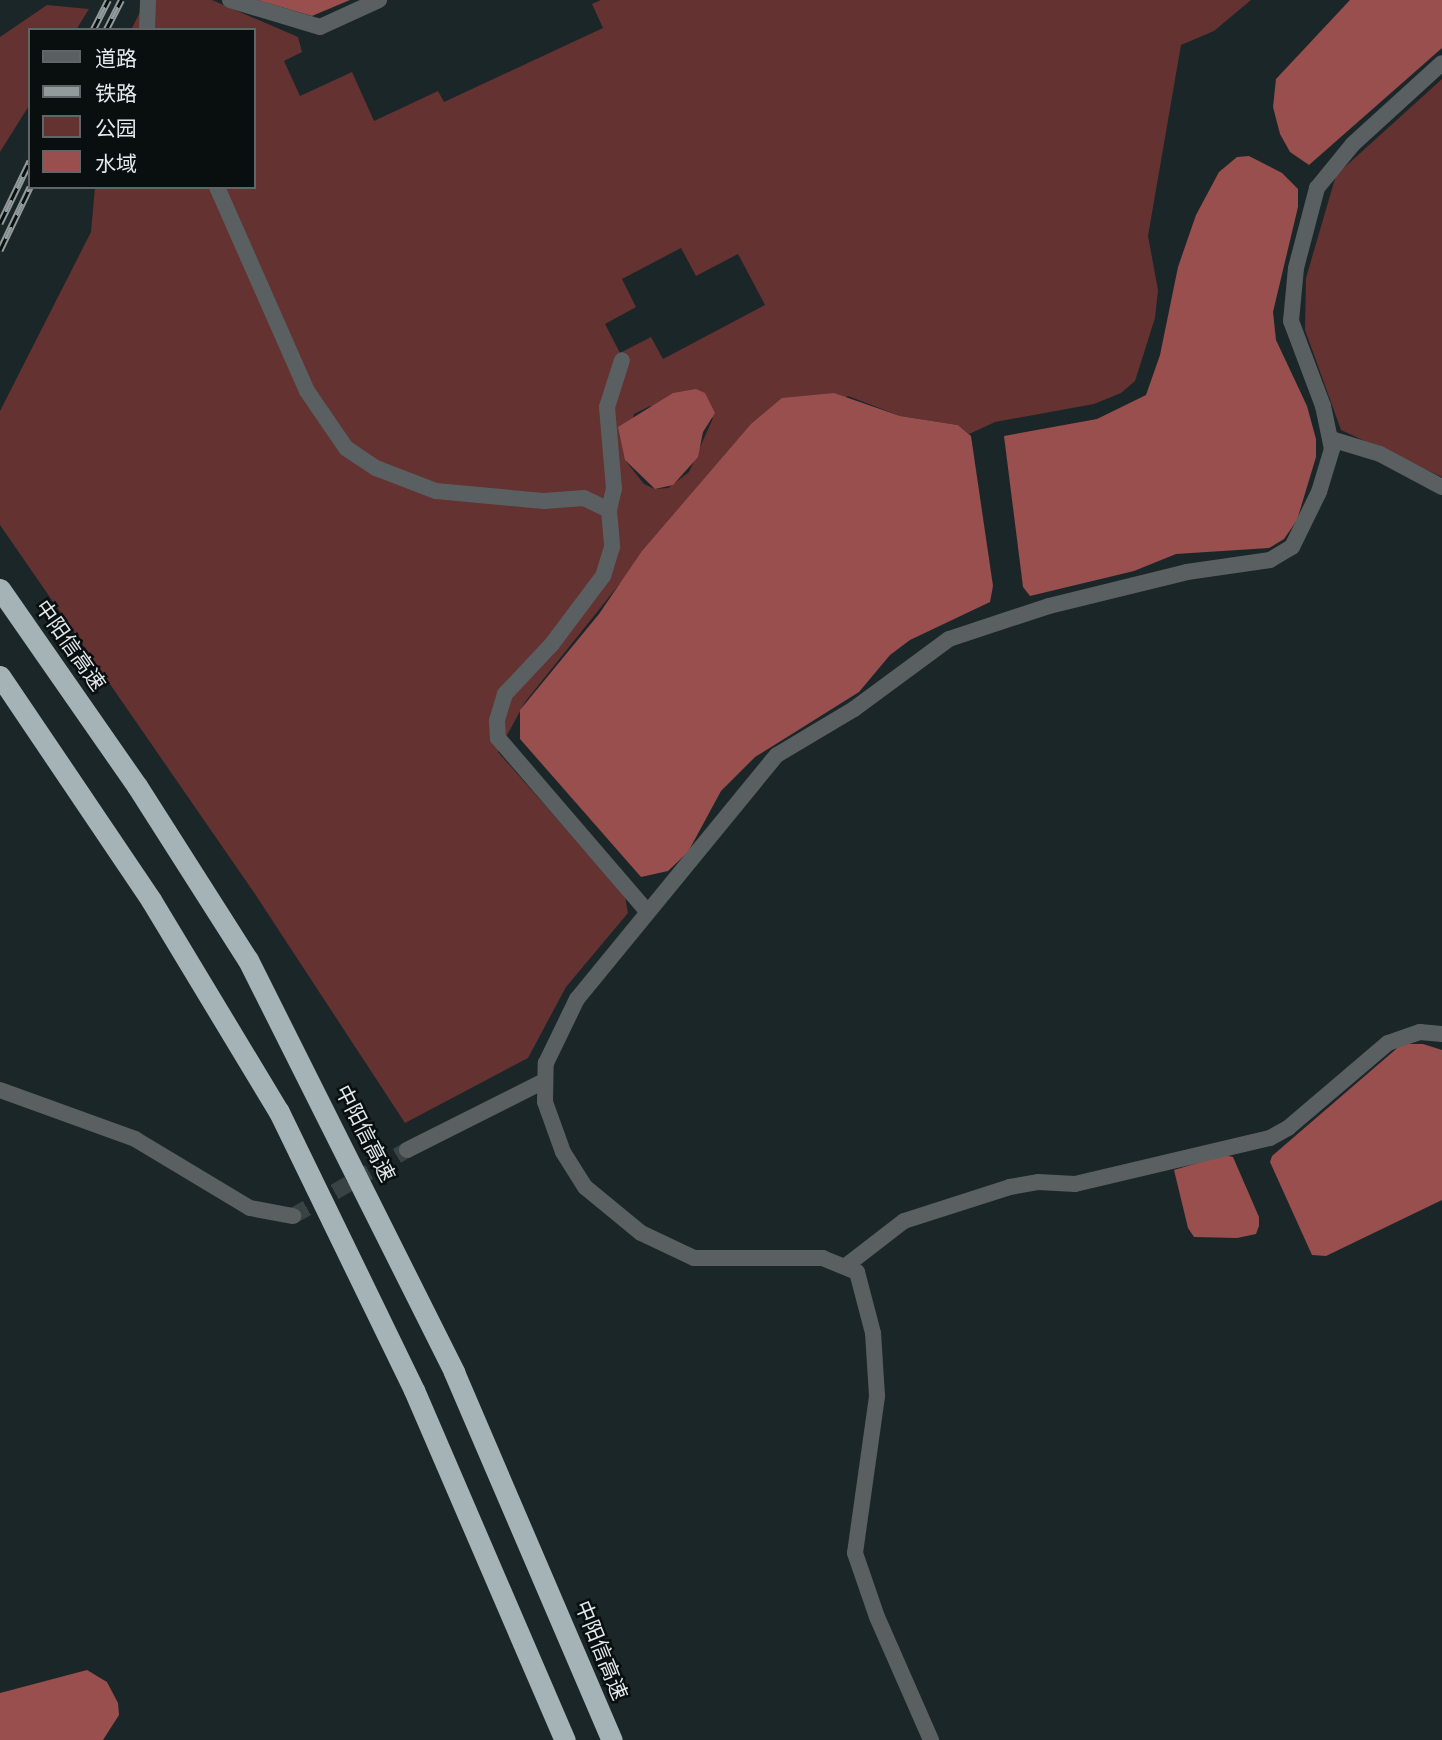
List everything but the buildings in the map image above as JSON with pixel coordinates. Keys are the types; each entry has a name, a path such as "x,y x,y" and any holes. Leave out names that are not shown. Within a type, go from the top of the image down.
{"highway":[{"name":"中阳信高速","path":"0,589 137,786 255,972 432,1324 612,1740"},
{"path":"0,676 150,900 279,1112 414,1390 565,1740"}],"street":[{"path":"147,28 148,0"},
{"path":"230,0 320,27 379,0"},
{"path":"931,1740 855,1553 877,1396 866,1296 857,1272 847,1265 823,1258 694,1258 641,1233 599,1201 577,1175 554,1133 542,1082 565,1016 768,763 854,709 934,647 1049,607 1186,572 1282,555 1301,534 1319,492 1331,439 1291,321 1296,268 1317,188 1329,170 1442,63"},
{"path":"218,189 307,391 346,448 376,468 436,491 544,501 584,498 609,510"},
{"path":"622,360 607,407 614,489 609,510 612,547 603,576 552,644 505,694 497,721 498,738 647,911"},
{"path":"1331,439 1380,453 1442,486"},
{"path":"847,1265 904,1221 1010,1187 1038,1182 1075,1184 1270,1138 1288,1128 1388,1043 1420,1031 1442,1034"},
{"path":"407,1150 542,1082"},
{"path":"0,1090 135,1139 250,1208 293,1216"}],"green space":[{"path":"146,0 212,0 298,37 302,52 284,61 300,96 352,72 374,121 438,91 444,102 603,28 592,4 601,0 1251,0 1214,31 1181,45 1148,236 1158,290 1155,318 1135,381 1121,393 1094,404 995,422 969,434 958,425 900,416 848,396 690,496 525,702 498,752 625,896 628,913 566,987 528,1058 405,1123 255,894 0,525 0,411 91,232 95,189 256,189 256,28 132,28","holes":["681,248 696,276 738,254 765,305 663,359 651,337 620,353 605,324 636,307 622,279","650,406 713,418 689,472 668,488 655,489 644,484 625,460 634,414"]},
{"path":"47,5 89,9 77,28 28,28 28,107 0,152 0,37"},
{"path":"1442,79 1442,477 1341,430 1305,330 1306,278 1336,175"}],"water":[{"path":"257,0 350,0 312,16"},
{"path":"1350,0 1442,0 1442,48 1309,165 1290,152 1280,134 1273,107 1276,79"},
{"path":"1249,156 1282,173 1298,189 1298,207 1273,312 1276,340 1307,406 1316,439 1316,457 1297,520 1284,539 1269,548 1176,554 1134,571 1030,596 1023,587 1004,436 1097,419 1146,395 1160,355 1178,267 1196,215 1219,172 1237,157"},
{"path":"696,389 705,393 715,413 703,432 698,457 673,485 655,489 625,460 618,427 673,393"},
{"path":"834,393 900,416 958,425 971,436 993,586 990,602 910,640 890,655 859,692 755,757 721,791 688,852 668,871 641,877 520,739 520,710 599,614 642,551 751,424 782,398"},
{"path":"1402,1044 1423,1044 1442,1050 1442,1200 1326,1256 1312,1255 1270,1162 1272,1156"},
{"path":"1224,1155 1233,1157 1259,1217 1259,1226 1256,1234 1237,1238 1194,1237 1188,1228 1174,1170"},
{"path":"87,1670 107,1682 118,1703 119,1715 103,1740 0,1740 0,1693"}],"tunnel":[{"path":"293,1216 407,1150"}],"railway":[{"path":"94,28 108,0"},
{"path":"107,28 121,0"},
{"path":"0,223 28,165"},
{"path":"0,250 29,189"}]}
